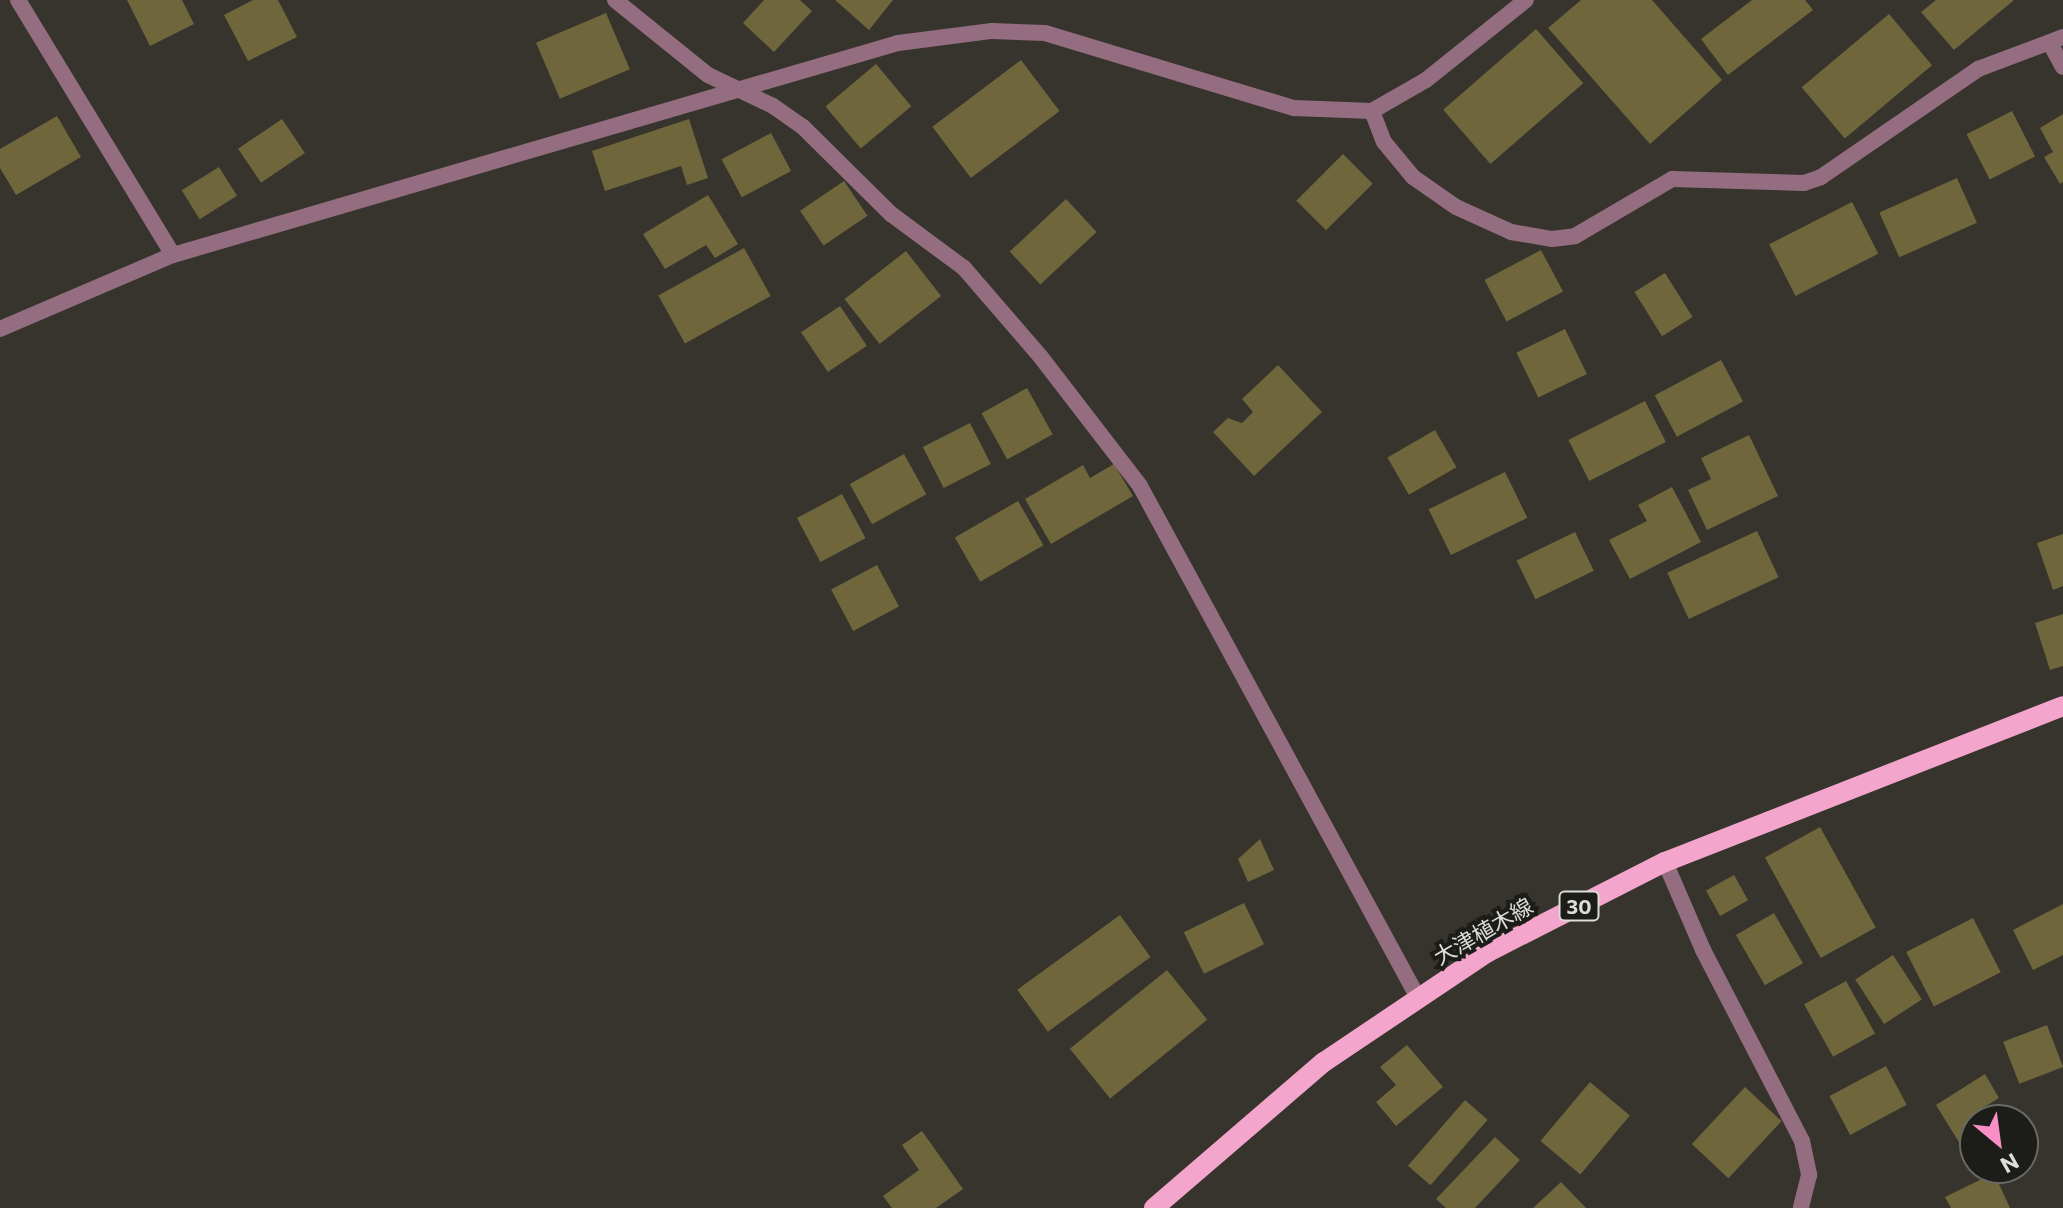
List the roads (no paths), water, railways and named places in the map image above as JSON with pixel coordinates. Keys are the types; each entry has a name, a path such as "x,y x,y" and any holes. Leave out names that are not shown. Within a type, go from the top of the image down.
{"main road":[{"name":"大津植木線","path":"1154,1208 1324,1062 1488,952 1665,862 2063,706"}],"street":[{"path":"18,0 173,255"},
{"path":"615,0 680,55 803,127 891,214 964,268 1040,356 1140,486 1417,996 1427,993"},
{"path":"0,329 173,255 741,91 813,65 898,43 992,31 1045,33 1294,108 1372,111 1426,80 1526,0"},
{"path":"1372,111 1384,142 1413,177 1456,207 1511,232 1552,239 1575,236 1672,179 1804,183 1821,177 1978,69 2056,40 2063,67"},
{"path":"1665,862 1703,950 1802,1141 1809,1175 1801,1208"}]}
